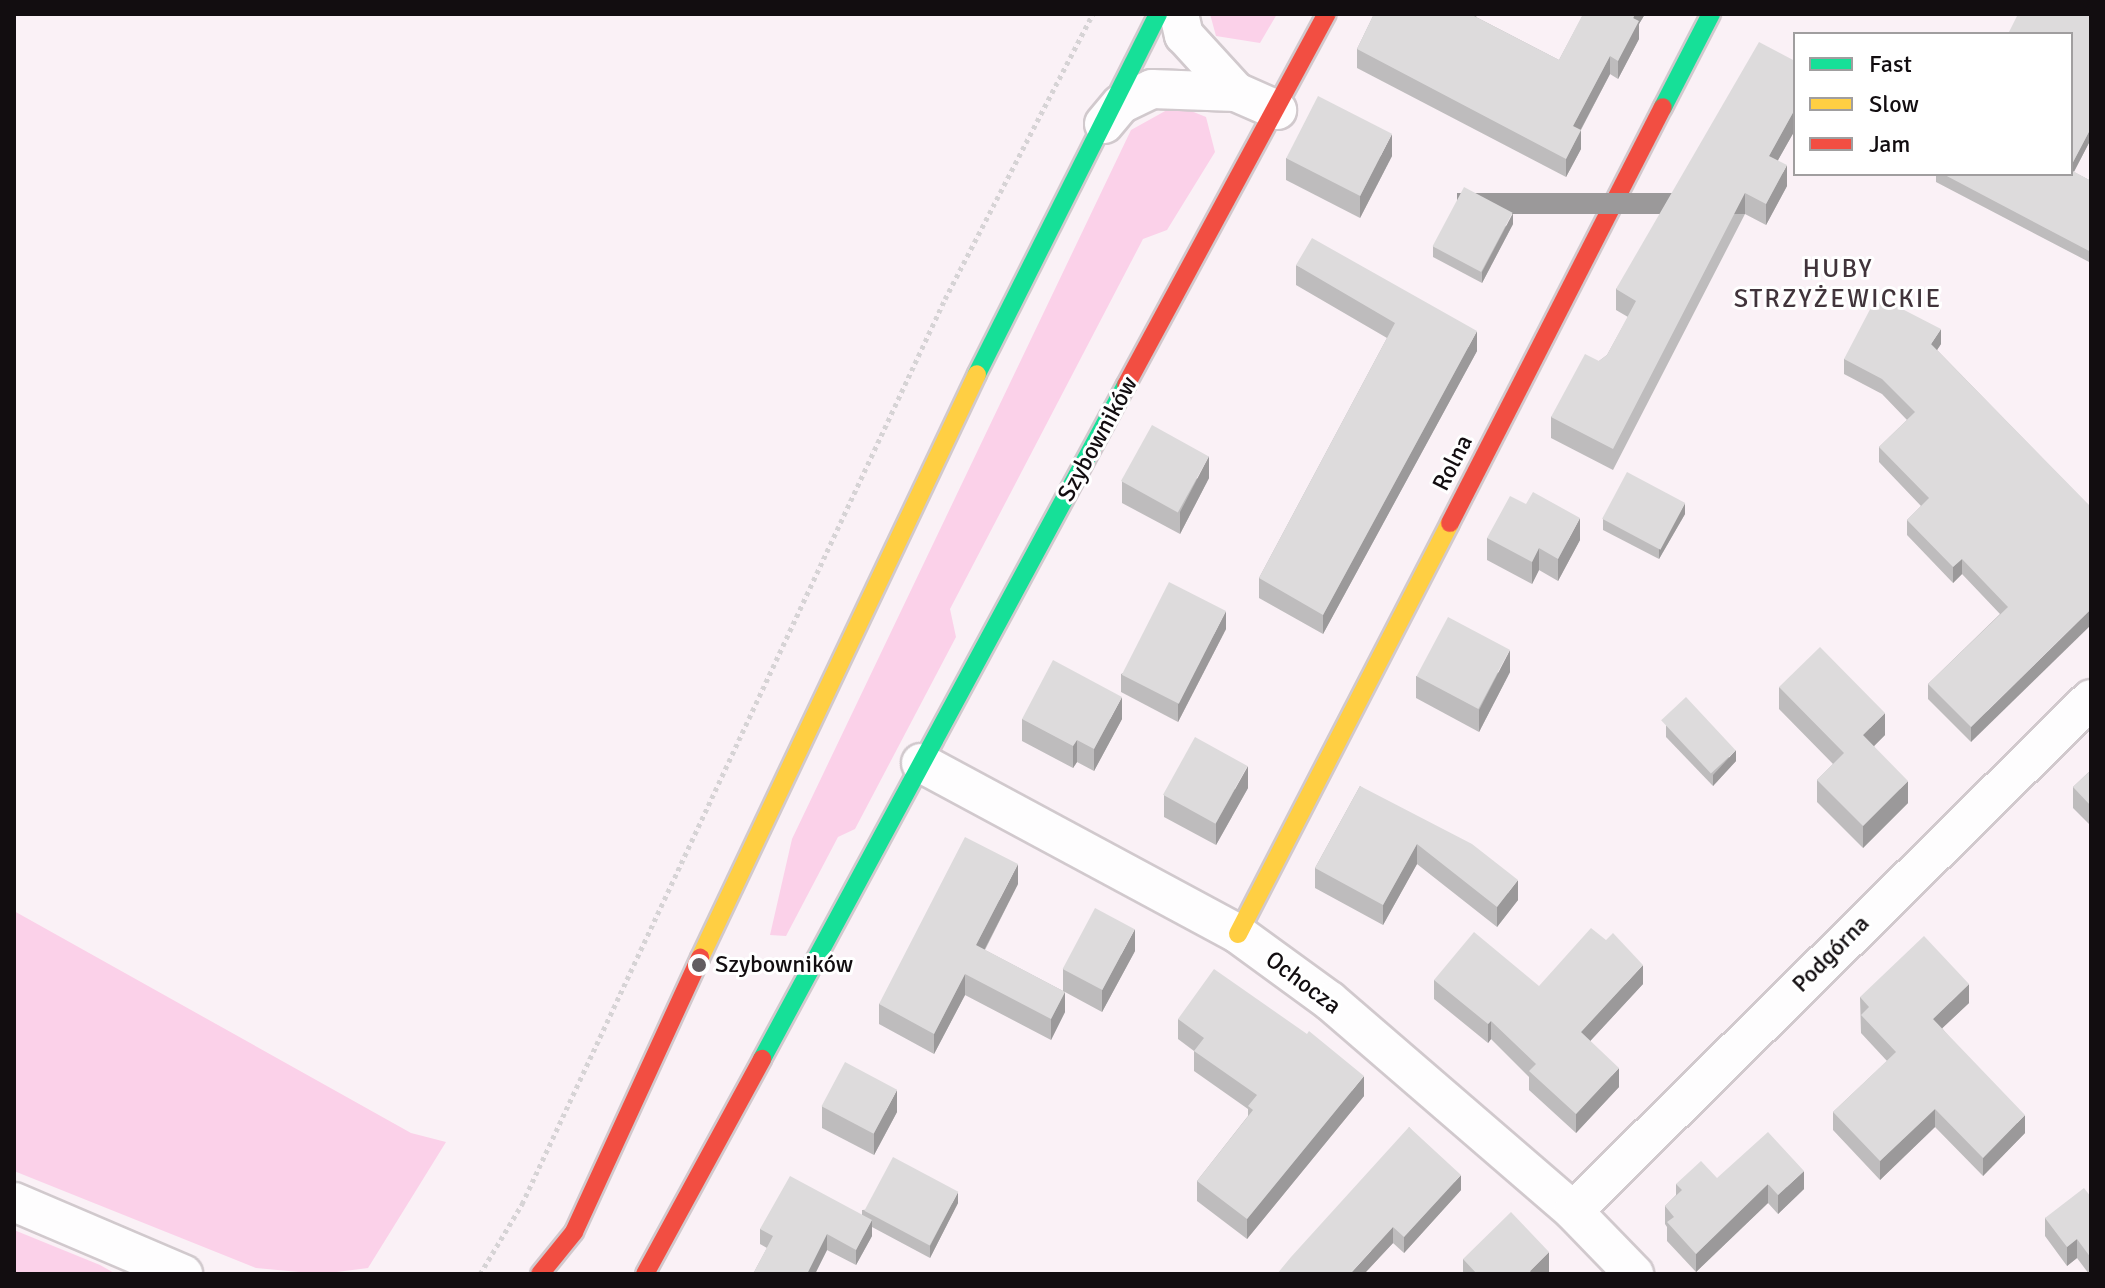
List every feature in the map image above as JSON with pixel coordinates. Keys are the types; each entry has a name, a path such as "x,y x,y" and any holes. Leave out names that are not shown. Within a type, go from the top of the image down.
{"street":[{"path":"540,1274 574,1232 772,803 1158,14"},
{"path":"1179,14 1184,35 1236,92 1277,110"},
{"name":"Szybowników","path":"645,1274 1327,14"},
{"name":"Rolna","path":"1238,934 1711,14"},
{"path":"1100,128 1137,93 1236,92"},
{"name":"Podgórna","path":"1573,1211 2091,699"},
{"name":"Ochocza","path":"921,763 1238,934 1330,1001 1573,1211 1634,1274"},
{"path":"14,1202 183,1274"},
{"path":"568,1274 574,1232"}],"path":[{"path":"480,1274 522,1204 945,299 1093,14"}],"shaded area":[{"path":"1210,14 1277,14 1260,43 1216,36"},
{"path":"1176,105 1206,117 1215,152 1167,230 1143,239 950,609 956,637 855,829 838,837 786,936 770,935 792,839 1131,130"},
{"path":"14,911 411,1133 446,1142 368,1268 321,1274 256,1268 14,1171"},
{"path":"14,1230 100,1265 116,1274 14,1274"}],"building":[{"path":"1374,14 1470,14 1559,60 1583,14 1635,14 1633,18 1639,21 1618,61 1610,56 1573,126 1581,130 1566,159 1357,49"},
{"path":"2018,14 2091,14 2091,128 2073,162 2073,32 2009,32"},
{"path":"1759,42 1793,60 1793,113 1769,156 1787,165 1766,204 1745,193 1613,449 1551,417 1585,354 1599,361 1607,355 1636,301 1616,289"},
{"path":"1318,96 1392,134 1360,196 1286,158"},
{"path":"2073,171 2091,181 2091,252 1947,176 2073,176"},
{"path":"1464,187 1513,213 1481,272 1433,246"},
{"path":"1312,238 1477,331 1323,615 1259,578 1395,323 1296,265"},
{"path":"1877,296 1941,329 1931,344 2091,507 2091,609 1971,727 1928,684 2008,607 1962,559 1953,567 1907,520 1929,498 1879,447 1915,412 1882,379 1844,359"},
{"path":"1152,425 1209,457 1178,512 1121,481"},
{"path":"1627,472 1685,503 1660,550 1602,519"},
{"path":"1533,492 1580,518 1558,559 1539,548 1532,562 1487,538 1510,496 1526,504"},
{"path":"1169,582 1226,611 1179,704 1122,675"},
{"path":"1448,617 1510,650 1478,709 1417,676"},
{"path":"1820,647 1885,713 1863,735 1908,781 1863,826 1817,780 1844,753 1779,687"},
{"path":"1053,660 1122,697 1094,749 1077,740 1073,746 1022,719"},
{"path":"1686,697 1736,750 1711,774 1661,720"},
{"path":"1195,737 1247,766 1215,824 1163,795"},
{"path":"2091,770 2091,806 2073,787"},
{"path":"1360,786 1472,844 1518,880 1497,907 1417,844 1383,905 1315,868"},
{"path":"965,837 1018,864 976,945 1065,992 1051,1019 965,974 934,1034 879,1004"},
{"path":"1095,908 1135,929 1102,990 1063,969"},
{"path":"1591,928 1606,940 1613,933 1643,965 1581,1032 1619,1068 1576,1114 1529,1071 1536,1064 1491,1021 1488,1024 1434,980 1474,932 1539,986"},
{"path":"1924,936 1969,984 1933,1019 2025,1115 1983,1158 1935,1109 1880,1161 1833,1112 1896,1052 1861,1015 1869,1007 1860,997"},
{"path":"1214,969 1307,1034 1309,1031 1364,1076 1247,1219 1197,1181 1253,1110 1248,1106 1257,1095 1194,1051 1204,1038 1178,1019"},
{"path":"845,1062 897,1090 874,1134 822,1106"},
{"path":"1409,1127 1461,1175 1404,1237 1393,1227 1350,1274 1277,1274 1291,1257"},
{"path":"1768,1132 1804,1171 1778,1195 1768,1184 1696,1254 1667,1222 1674,1217 1665,1206 1682,1190 1676,1184 1701,1161 1717,1178"},
{"path":"893,1157 958,1192 930,1246 864,1211"},
{"path":"790,1176 872,1220 856,1250 827,1234 807,1274 753,1274 773,1236 760,1229"},
{"path":"2084,1188 2091,1197 2091,1258 2077,1239 2067,1247 2045,1218"},
{"path":"1511,1212 1549,1252 1530,1271 1532,1274 1477,1274 1463,1259"}],"traffic: fast":[{"path":"977,374 1158,14"},
{"path":"1663,107 1711,14"},
{"path":"762,1059 1126,385"}],"traffic: slow":[{"path":"700,958 977,374"},
{"path":"1238,934 1450,523"}],"traffic: jam":[{"path":"1126,385 1327,14"},
{"path":"1450,523 1663,107"},
{"path":"540,1274 574,1232 700,958"},
{"path":"645,1274 762,1059"}],"place":[{"name":"Szybowników","path":"699,965"}],"district":[{"name":"HUBY STRZYŻEWICKIE","path":"1838,285"}]}
